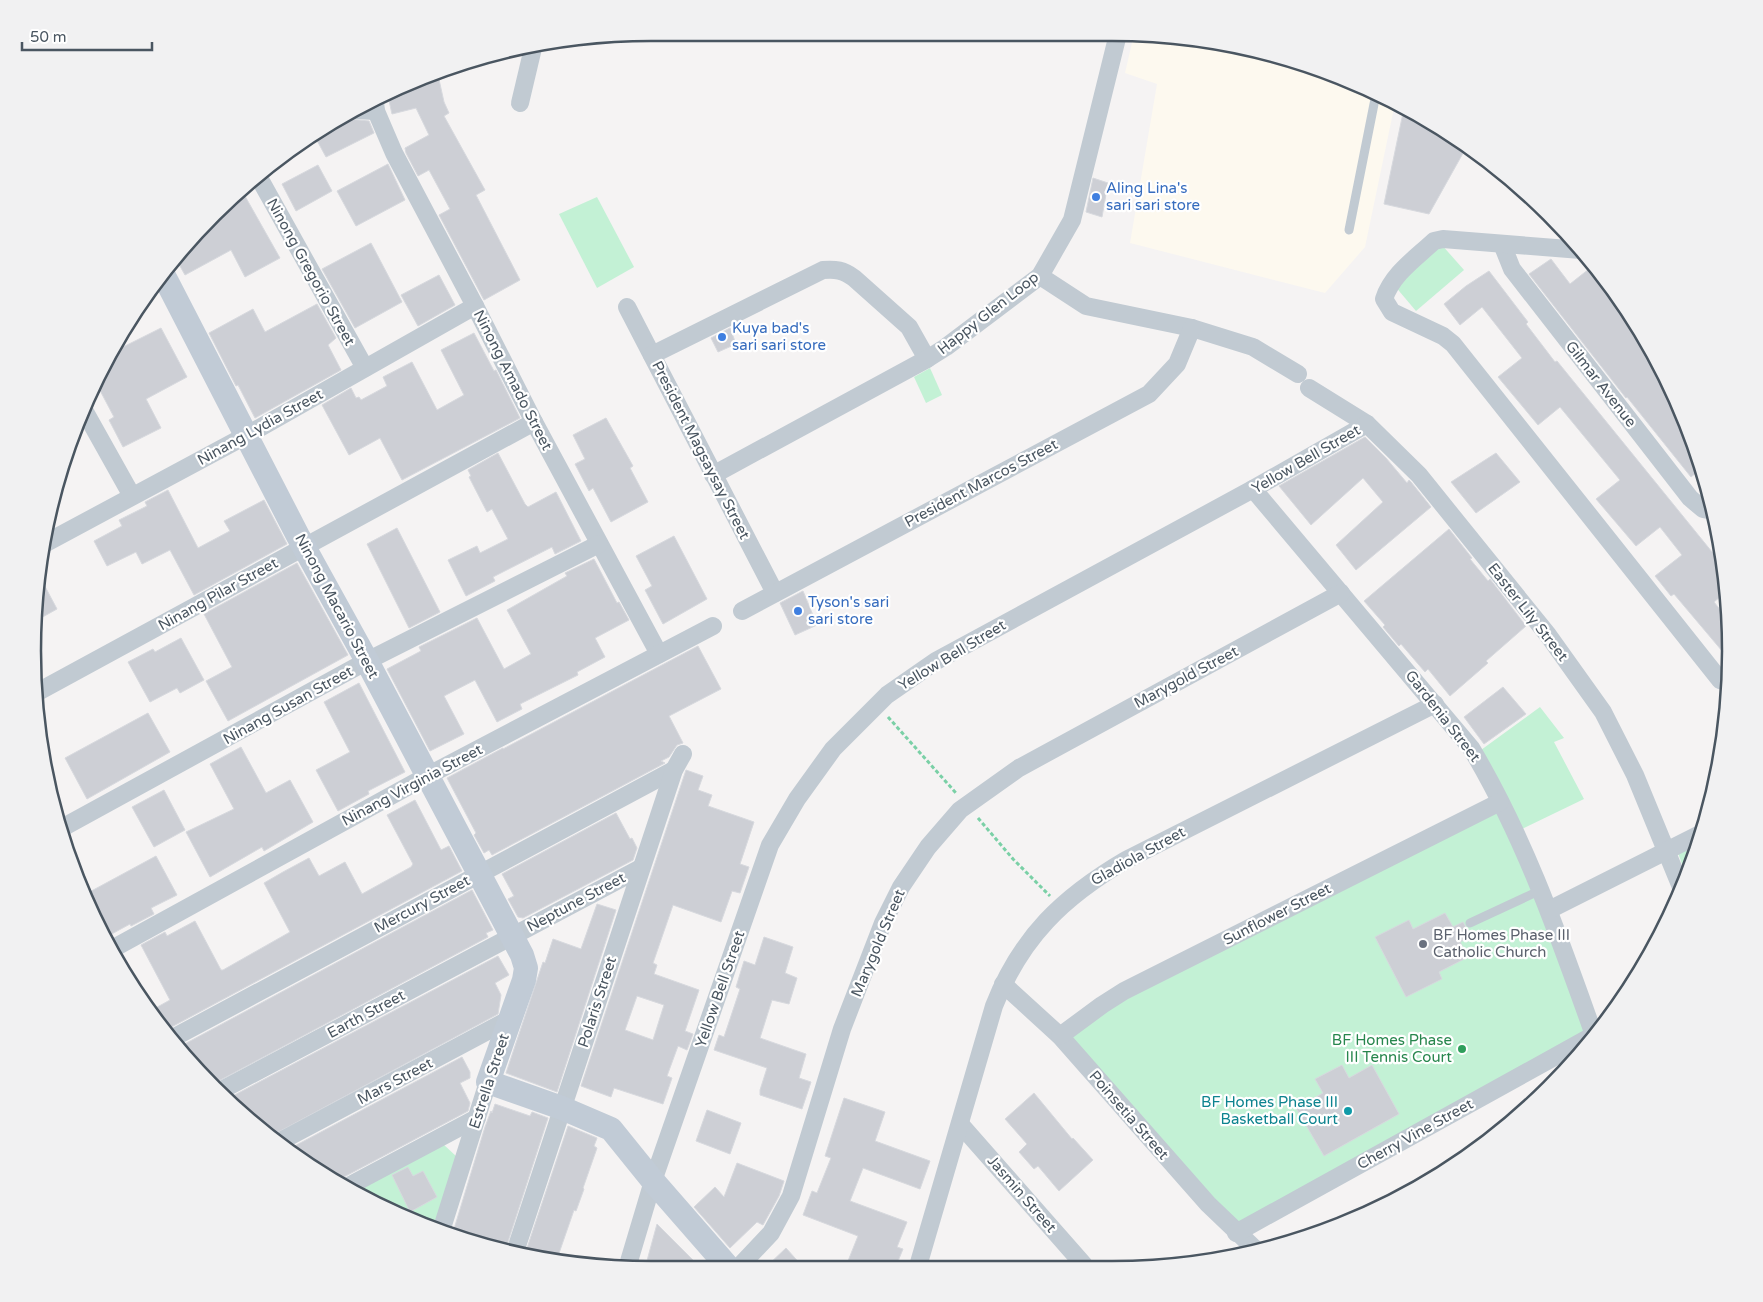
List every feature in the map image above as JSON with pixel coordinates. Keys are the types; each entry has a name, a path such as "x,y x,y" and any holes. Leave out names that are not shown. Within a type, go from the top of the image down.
{"street":[{"name":"Happy Glen Loop","path":"713,475 927,359 946,347 1040,276 1072,220 1116,41"},
{"path":"520,103 532,53"},
{"name":"Ninong Amado Street","path":"376,107 394,153 534,422 660,654"},
{"name":"Ninong Gregorio Street","path":"262,182 365,368"},
{"path":"1570,249 1443,239 1434,241 1393,279 1384,299 1392,312 1443,336 1453,344 1721,680"},
{"name":"Gilmar Avenue","path":"1502,244 1512,270 1690,498 1705,509"},
{"path":"652,355 823,270 836,269 844,271 854,278 909,327 927,359"},
{"name":"Easter Lily Street","path":"1040,276 1086,306 1192,328 1253,347 1367,424 1419,475 1548,635 1603,712 1635,774 1677,878"},
{"name":"Ninong Macario Street","path":"166,281 304,546 512,936"},
{"name":"Ninang Lydia Street","path":"52,540 247,435 475,306"},
{"name":"President Magsaysay Street","path":"627,307 775,593"},
{"name":"President Marcos Street","path":"742,610 1149,394 1177,364 1192,328"},
{"path":"88,418 132,496"},
{"name":"Ninang Pilar Street","path":"43,689 534,422"},
{"name":"Yellow Bell Street","path":"629,1260 652,1181 770,845 796,799 833,749 887,694 936,661 1253,489 1367,424"},
{"name":"Gardenia Street","path":"1253,489 1471,748 1487,774 1541,890 1591,1028"},
{"name":"Ninang Susan Street","path":"67,825 367,662 599,544"},
{"name":"Marygold Street","path":"745,1261 771,1233 791,1196 842,1029 883,923 901,887 928,846 960,810 1019,768 1341,593"},
{"name":"Ninang Virginia Street","path":"118,946 427,776 712,626"},
{"name":"Gladiola Street","path":"919,1261 994,1006 1003,984 1026,945 1061,907 1085,885 1126,860 1435,704"},
{"name":"Polaris Street","path":"517,1246 674,770 683,754"},
{"name":"Mercury Street","path":"178,1035 674,770"},
{"name":"Sunflower Street","path":"1060,1036 1124,991 1500,802"},
{"path":"1549,910 1692,838"},
{"name":"Neptune Street","path":"512,936 641,868"},
{"name":"Estrella Street","path":"443,1224 488,1082 524,980 526,968 512,936"},
{"name":"Earth Street","path":"227,1088 512,936"},
{"name":"Poinsetia Street","path":"1003,984 1060,1036 1202,1197 1236,1233 1250,1245"},
{"name":"Mars Street","path":"285,1139 510,1019"},
{"name":"Cherry Vine Street","path":"1236,1233 1577,1044"},
{"path":"488,1082 562,1108 611,1129 652,1181 723,1261"},
{"path":"354,1183 477,1118"},
{"name":"Jasmin Street","path":"960,1124 1080,1261"}],"lane":[{"path":"1349,230 1375,101"},
{"path":"1470,923 1541,890"}],"path":[{"path":"877,705 1013,859 1061,907"}],"shaded area":[{"path":"1132,42 1192,46 1270,62 1308,74 1394,110 1365,247 1325,293 1130,243 1157,84 1125,73"}],"green space":[{"path":"597,197 634,267 597,288 559,214"},
{"path":"1441,244 1464,270 1416,311 1394,285"},
{"path":"930,368 942,395 926,403 914,377"},
{"path":"1540,707 1564,738 1554,742 1584,799 1522,829 1481,750"},
{"path":"1497,807 1536,893 1588,1032 1237,1226 1068,1036 1102,1010"},
{"path":"1689,848 1682,865 1678,853"},
{"path":"443,1144 457,1157 438,1222 381,1198 362,1188"}],"building":[{"path":"439,80 444,102 449,113 444,116 485,190 476,195 520,280 484,300 439,215 450,209 429,170 418,176 406,153 405,148 429,135 416,108 392,114 389,101"},
{"path":"1403,115 1463,153 1429,214 1384,204"},
{"path":"353,119 369,121 374,133 326,157 317,141"},
{"path":"388,164 405,200 356,226 337,191"},
{"path":"318,165 332,191 296,211 282,184"},
{"name":"Aling Lina's sari sari store","path":"1093,178 1108,183 1102,217 1086,212"},
{"path":"245,197 280,258 245,277 231,250 185,275 179,265 220,220"},
{"path":"371,243 402,302 355,328 322,269"},
{"path":"1551,259 1570,284 1588,270 1596,280 1619,312 1659,381 1675,418 1695,474 1691,477 1626,398 1529,274"},
{"path":"1489,271 1528,322 1526,324 1555,362 1557,361 1714,554 1719,598 1714,602 1720,609 1722,651 1674,594 1671,596 1655,576 1682,555 1660,527 1636,546 1596,499 1620,480 1560,407 1538,425 1498,377 1522,358 1482,307 1460,325 1444,304 1466,286"},
{"path":"439,275 455,305 418,326 401,295"},
{"path":"317,304 336,338 328,345 341,370 255,418 209,333 253,309 265,332"},
{"path":"161,328 187,377 146,399 161,428 123,447 109,420 114,417 100,390 122,347"},
{"name":"Kuya bad's sari sari store","path":"730,328 736,344 718,352 711,338"},
{"path":"474,333 494,371 496,370 520,418 402,480 380,438 349,455 322,405 351,388 356,398 359,397 361,400 387,386 383,377 412,362 437,410 464,395 441,350"},
{"path":"606,418 633,466 630,468 648,502 611,522 593,488 589,491 575,464 585,459 573,435"},
{"path":"1365,437 1407,483 1409,480 1411,482 1431,507 1356,570 1336,545 1383,502 1363,478 1311,525 1279,486"},
{"path":"498,453 528,507 556,492 581,541 555,554 552,547 493,577 495,581 466,596 448,560 477,546 480,553 508,539 492,509 487,512 469,477 471,476 468,470"},
{"path":"1496,453 1520,482 1476,513 1451,482"},
{"path":"168,490 198,548 230,531 224,521 264,500 287,544 194,595 170,550 142,564 136,552 107,566 94,541 122,526 119,520 147,506 145,502"},
{"path":"397,528 440,612 409,628 367,544"},
{"path":"1449,529 1472,558 1470,559 1488,581 1490,579 1526,626 1450,696 1428,669 1425,672 1401,644 1399,646 1383,627 1385,625 1364,601"},
{"path":"674,536 707,599 663,624 645,590 652,586 636,556"},
{"path":"594,559 617,603 619,602 629,620 595,638 605,657 577,672 578,675 520,704 522,709 497,722 475,680 444,696 464,734 430,751 387,669 421,651 419,647 477,618 504,669 531,654 507,610 567,576 565,573"},
{"path":"297,563 348,655 228,721 206,681 232,667 204,614"},
{"path":"45,586 57,609 43,617"},
{"name":"Tyson's sari sari store","path":"803,591 817,625 795,635 780,603"},
{"path":"181,638 204,680 180,693 177,688 150,702 128,662 153,649 155,652"},
{"path":"698,646 721,689 669,716 683,743 677,745 669,757 661,761 665,763 492,855 489,850 484,853 474,835 476,833 447,778"},
{"path":"359,683 405,772 368,791 369,794 338,811 316,770 350,752 324,702"},
{"path":"1503,687 1526,714 1484,744 1464,717"},
{"path":"148,713 170,752 87,799 65,758"},
{"path":"241,747 266,793 290,780 313,822 264,851 262,847 210,877 186,832 234,809 210,764"},
{"path":"686,770 703,776 698,790 712,795 708,806 754,822 740,864 749,867 740,893 732,891 721,922 673,905 653,963 657,965 654,974 699,990 685,1031 693,1034 687,1050 678,1046 667,1076 672,1078 663,1104 614,1088 611,1097 581,1086","holes":["637,996 664,1005 653,1040 625,1030"]},
{"path":"164,790 185,830 154,847 132,807"},
{"path":"415,800 441,850 449,846 462,871 171,1027 157,1007 170,1000 141,945 165,932 167,936 195,921 221,970 223,970 290,932 264,883 283,872 309,858 319,876 345,862 362,894 411,867 413,864 387,815"},
{"path":"616,813 637,848 633,860 523,918 518,917 508,899 514,896 502,874"},
{"path":"156,856 177,895 151,908 154,914 111,934 91,891"},
{"path":"472,890 493,930 486,933 488,937 219,1081 185,1044"},
{"path":"597,904 616,910 557,1092 506,1073 543,962 545,963 553,939 581,949"},
{"path":"1445,913 1453,927 1463,922 1471,936 1460,942 1468,957 1439,972 1442,979 1406,997 1375,937 1409,920 1413,929"},
{"path":"764,937 793,947 785,973 797,978 789,1004 772,1000 760,1038 806,1054 799,1078 811,1082 802,1109 760,1095 767,1068 714,1050 719,1035 724,1037 740,989 736,987 744,961 755,965"},
{"path":"498,956 509,975 495,983 501,995 498,1014 277,1133 234,1095"},
{"path":"462,1057 470,1072 470,1078 460,1083 470,1103 468,1111 343,1177 295,1146"},
{"name":"BF Homes Phase III Basketball Court","path":"1342,1065 1349,1078 1372,1065 1399,1114 1324,1156 1296,1108 1323,1093 1315,1079"},
{"path":"1034,1093 1072,1139 1093,1160 1059,1191 1038,1166 1034,1169 1019,1152 1027,1144 1005,1119"},
{"path":"844,1098 885,1112 875,1141 930,1161 920,1189 863,1168 850,1201 907,1222 897,1247 903,1249 898,1261 848,1261 858,1236 803,1215 812,1191 817,1193 831,1158 825,1156"},
{"path":"495,1104 530,1116 532,1112 548,1118 507,1243 454,1228 485,1127 491,1111 492,1113"},
{"path":"707,1110 741,1123 730,1154 696,1141"},
{"path":"568,1126 597,1138 594,1146 597,1148 584,1189 576,1211 574,1210 559,1254 527,1248"},
{"path":"737,1163 784,1181 779,1196 763,1225 757,1222 730,1248 694,1207 715,1187 724,1197"},
{"path":"408,1167 413,1176 423,1171 437,1197 411,1211 409,1210 392,1175"},
{"path":"657,1224 693,1260 692,1261 647,1261"},
{"path":"786,1248 798,1261 772,1261"}],"place":[{"name":"Aling Lina's sari sari store","path":"1096,197"},
{"name":"Kuya bad's sari sari store","path":"722,337"},
{"name":"Tyson's sari sari store","path":"798,611"},
{"name":"BF Homes Phase III Catholic Church","path":"1423,944"},
{"name":"BF Homes Phase III Tennis Court","path":"1462,1049"},
{"name":"BF Homes Phase III Basketball Court","path":"1348,1111"}]}
